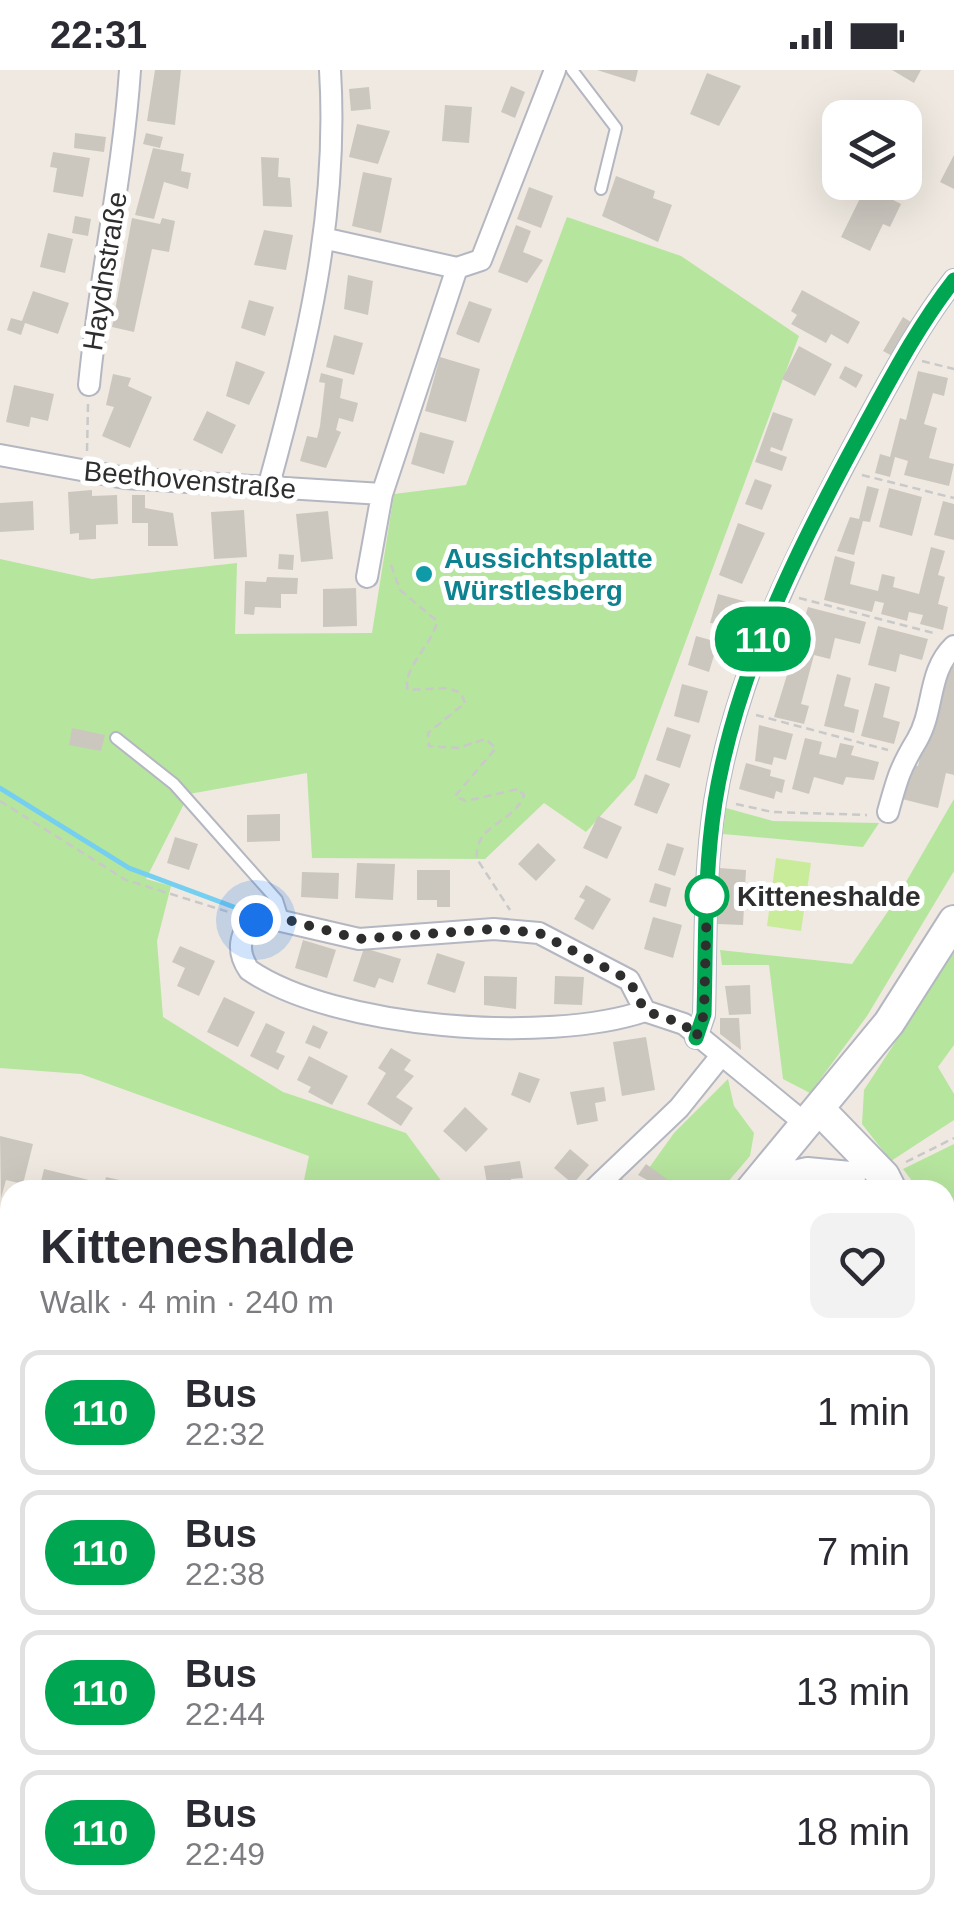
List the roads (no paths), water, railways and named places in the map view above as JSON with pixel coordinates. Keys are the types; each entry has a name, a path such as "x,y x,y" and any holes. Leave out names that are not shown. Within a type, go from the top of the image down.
{"main road":[{"path":"760,1180 889,1023 954,921"},
{"path":"808,1123 884,1176 878,1180"},
{"path":"808,1123 875,1180"},
{"path":"780,1180 807,1172 868,1180"}],"street":[{"name":"Haydnstraße","path":"89,385 96,314 126,139 130,70"},
{"path":"268,488 313,316 326,238 330,70"},
{"path":"326,238 457,268 480,260 555,70"},
{"path":"367,577 382,494 457,268"},
{"path":"696,1038 704,1014 708,861 716,799 739,710 782,593 841,470 903,356 954,280"},
{"name":"Beethovenstraße","path":"0,455 86,472 382,494"},
{"path":"888,812 904,754 918,739 939,660 948,641"},
{"path":"645,1011 629,980 557,942 522,930 359,939 284,919 252,923 239,952 248,970 344,1010 465,1026 589,1024 645,1011 684,1024 696,1038 808,1123"},
{"path":"603,1180 679,1108 720,1057"}],"lane":[{"path":"572,70 616,128 602,189"},
{"path":"116,738 174,784 277,900 284,919"}],"waterway":[{"path":"0,788 129,868 242,910"}],"place":[{"name":"Aussichtsplatte Würstlesberg","path":"424,574"},
{"name":"Kitteneshalde","path":"707,896"}]}
